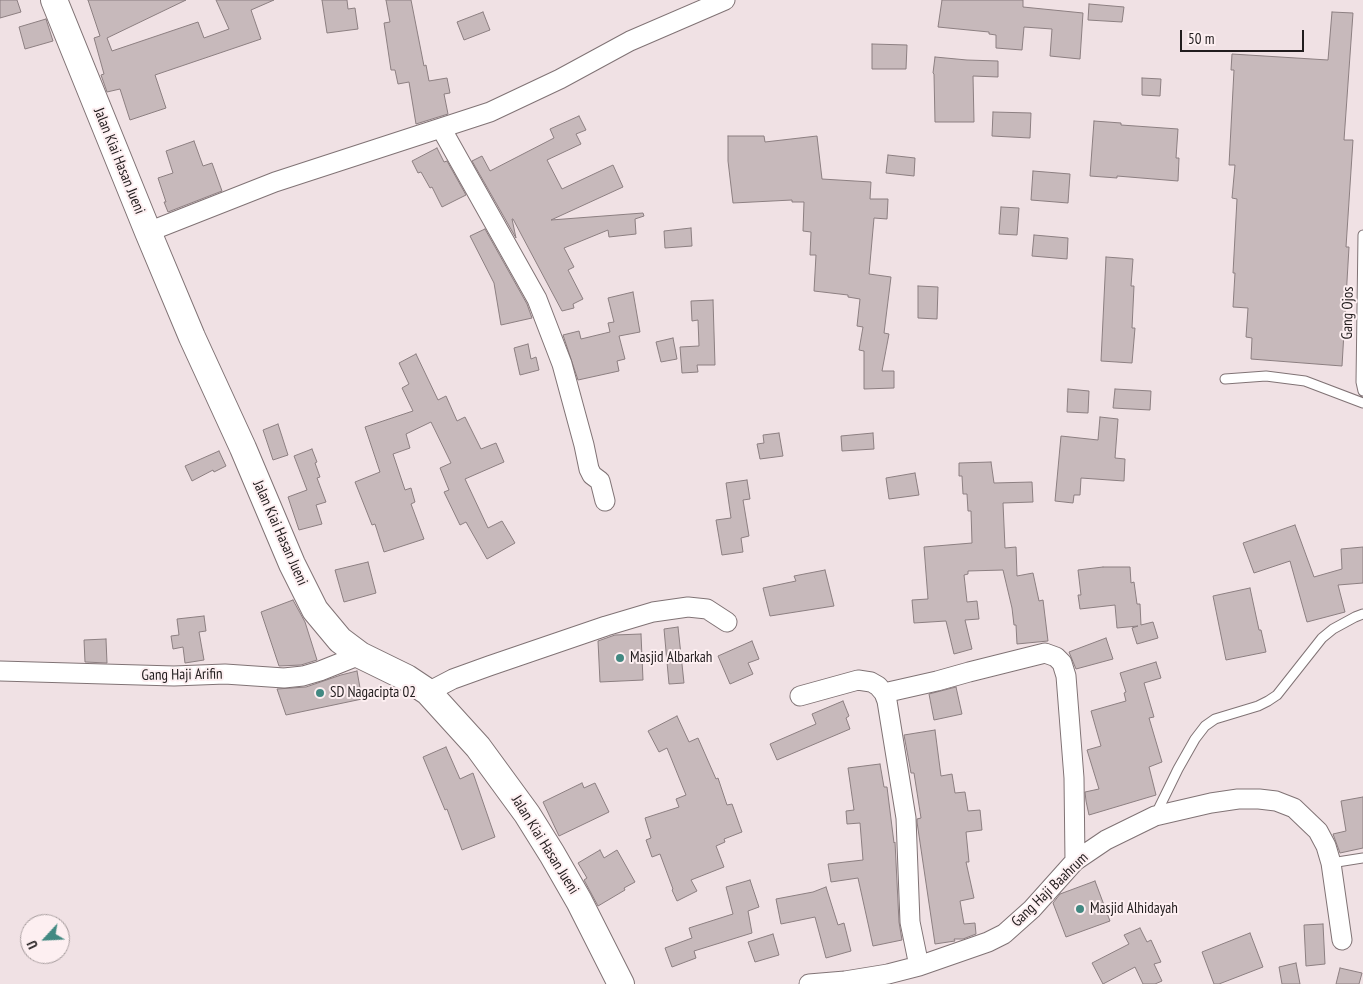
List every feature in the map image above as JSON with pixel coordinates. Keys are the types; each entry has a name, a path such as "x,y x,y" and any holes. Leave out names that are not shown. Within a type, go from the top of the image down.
{"street":[{"name":"Jalan Kiai Hasan Jueni","path":"54,0 192,337 243,448 296,571 319,615 340,640 360,655 407,678 428,692 478,747 527,814 579,901 621,984"},
{"path":"148,232 282,179 497,109 560,79 630,41 725,0"},
{"path":"441,128 537,299 562,364 589,470 600,481 605,501"},
{"path":"428,692 453,679 489,666 653,612 688,607 707,608 727,622"},
{"path":"884,693 1045,653 1056,657 1062,663 1066,676 1074,778 1075,862"},
{"name":"Gang Haji Arifin","path":"0,672 174,676 225,674 284,678 320,672 360,655"},
{"path":"800,696 858,680 871,682 884,693 887,701 906,818 910,922 919,966"},
{"name":"Gang Haji Baahrum","path":"809,984 845,981 919,966 988,942 1004,934 1032,909 1075,862 1106,840 1155,816 1238,799 1276,801 1294,808 1318,831 1326,846 1331,863 1342,940"}],"lane":[{"name":"Gang Ojos","path":"1363,235 1361,382 1363,391"},
{"path":"1225,379 1266,376 1305,381 1363,403"},
{"path":"1155,816 1178,769 1195,739 1205,726 1215,719 1258,706 1277,695 1322,638 1334,628 1363,614"},
{"path":"1331,863 1363,858"}],"building":[{"path":"0,0 17,0 21,12 0,18"},
{"path":"88,0 186,0 107,38 112,51 198,22 204,38 229,29 216,0 274,0 251,10 261,39 155,75 166,108 130,120 120,89 107,92 101,75 104,74 94,38 100,36"},
{"path":"322,0 347,0 348,9 355,8 358,29 327,33"},
{"path":"386,0 411,0 424,66 426,65 429,81 447,78 450,93 444,94 448,114 416,124 409,82 398,84 395,70 391,70 384,23 390,22"},
{"path":"942,0 1023,0 1023,7 1083,13 1080,59 1050,56 1052,29 1024,27 1022,50 996,48 996,35 989,34 989,32 938,27"},
{"path":"1089,4 1124,7 1122,22 1088,20"},
{"path":"483,12 490,30 464,40 457,22"},
{"path":"1332,12 1353,13 1344,140 1353,140 1346,247 1349,247 1342,366 1251,359 1252,338 1246,337 1248,308 1233,307 1237,199 1232,198 1235,165 1229,165 1234,70 1231,70 1232,54 1328,60"},
{"path":"46,19 53,41 25,49 19,27"},
{"path":"872,44 907,45 906,69 872,69"},
{"path":"935,57 998,61 998,77 973,76 974,122 935,122 933,73"},
{"path":"1142,78 1161,79 1160,96 1142,95"},
{"path":"993,112 1031,113 1030,138 992,136"},
{"path":"579,116 586,130 576,134 581,144 547,160 562,189 613,165 623,187 551,220 643,213 644,216 635,219 636,234 609,237 608,230 564,248 574,267 568,270 583,299 573,304 574,308 562,311 513,219 516,238 472,161 482,156 490,171 554,138 550,129"},
{"path":"1094,121 1178,129 1176,158 1179,158 1178,181 1117,176 1117,178 1090,176"},
{"path":"728,136 764,136 765,142 817,136 822,179 871,182 870,199 888,199 887,219 874,218 869,274 891,277 884,333 889,334 882,371 894,371 894,388 864,389 864,351 859,350 863,327 857,326 860,299 848,297 848,295 814,291 816,255 810,255 811,232 803,231 804,202 792,202 792,200 733,203 728,161"},
{"path":"194,141 203,166 212,163 222,191 168,212 158,178 173,173 166,151"},
{"path":"437,148 444,162 447,161 466,195 442,207 432,187 430,188 421,172 418,173 412,161"},
{"path":"888,155 915,158 914,176 886,173"},
{"path":"1033,171 1070,174 1068,203 1031,200"},
{"path":"1001,207 1019,208 1017,235 999,234"},
{"path":"691,228 692,246 665,248 664,231"},
{"path":"485,229 527,304 532,318 501,325 494,283 470,236"},
{"path":"1034,235 1068,238 1067,259 1032,256"},
{"path":"1106,257 1133,259 1131,286 1134,286 1132,328 1135,328 1132,363 1101,361"},
{"path":"918,286 938,287 937,319 918,318"},
{"path":"633,292 640,332 619,336 625,359 617,361 619,371 578,380 563,335 579,331 581,339 610,332 608,323 614,322 608,298"},
{"path":"713,300 715,365 697,365 698,372 682,373 680,347 699,346 698,320 692,321 691,301"},
{"path":"673,338 677,359 661,362 656,342"},
{"path":"528,344 531,359 536,357 539,370 520,375 514,348"},
{"path":"416,354 438,400 446,396 457,421 465,417 481,449 496,443 504,462 465,479 488,528 502,521 515,543 487,559 466,522 460,525 444,492 449,490 440,468 451,463 431,422 406,434 410,448 393,454 405,490 411,488 415,502 411,504 424,539 384,552 375,524 372,525 355,482 380,472 365,427 413,411 402,388 409,384 399,363"},
{"path":"1068,389 1089,391 1088,413 1067,412"},
{"path":"1115,389 1151,391 1150,410 1113,408"},
{"path":"1100,417 1118,419 1115,458 1125,459 1124,481 1081,478 1080,495 1074,495 1073,503 1055,501 1061,436 1098,440"},
{"path":"278,424 288,455 273,460 263,430"},
{"path":"779,433 783,456 760,459 757,444 764,443 763,435"},
{"path":"873,433 874,449 842,451 841,436"},
{"path":"312,449 320,477 317,478 326,502 316,505 322,524 299,530 288,497 307,490 294,456"},
{"path":"219,451 226,466 214,472 213,470 192,481 185,466"},
{"path":"991,462 994,483 1032,482 1033,502 1003,503 1005,548 1016,547 1017,576 1033,573 1039,601 1043,600 1048,641 1017,644 1016,625 1014,625 1003,570 968,571 968,574 964,575 967,602 977,601 979,619 965,620 972,649 954,654 946,621 914,623 912,600 928,599 924,547 972,543 971,511 968,511 967,494 963,494 962,476 959,476 959,463"},
{"path":"915,473 919,495 889,499 886,478"},
{"path":"747,480 750,499 743,500 749,536 741,538 743,552 722,555 716,520 731,518 726,483"},
{"path":"1295,525 1314,577 1342,569 1341,549 1363,547 1363,583 1338,585 1345,612 1307,622 1290,561 1254,573 1243,543"},
{"path":"368,562 376,593 344,602 335,570"},
{"path":"1103,567 1130,567 1131,583 1134,582 1137,604 1140,604 1141,625 1153,622 1158,638 1137,644 1132,628 1138,626 1117,628 1115,605 1080,609 1078,595 1081,595 1078,570"},
{"path":"825,570 834,606 770,616 763,588 796,581 794,576"},
{"path":"1250,588 1266,652 1226,660 1213,596"},
{"path":"293,600 305,622 317,660 301,665 279,666 261,612"},
{"path":"204,616 206,631 199,632 204,660 185,663 183,647 173,649 171,636 179,635 177,619"},
{"path":"678,627 684,683 669,684 664,629"},
{"name":"Masjid Albarkah","path":"641,634 643,680 600,682 598,641 615,635"},
{"path":"1106,638 1113,659 1076,669 1069,652"},
{"path":"106,639 107,663 85,662 84,640"},
{"path":"752,641 759,659 748,663 753,674 730,684 718,656"},
{"path":"1156,662 1161,678 1144,683 1154,717 1149,718 1162,762 1149,767 1156,795 1089,815 1085,792 1099,789 1087,750 1101,746 1091,711 1126,701 1124,693 1126,692 1120,673"},
{"name":"SD Nagacipta 02","path":"357,671 362,699 286,715 277,689 306,687"},
{"path":"956,687 962,714 934,720 929,694"},
{"path":"843,701 849,716 846,718 850,729 777,760 770,744 816,724 812,714"},
{"path":"677,716 689,742 698,738 716,779 718,778 727,805 732,804 742,832 724,839 725,842 716,846 724,867 691,880 697,891 677,901 660,854 652,857 646,840 651,838 645,818 679,807 676,799 686,795 667,748 659,752 648,731"},
{"path":"935,730 941,776 952,774 955,793 965,792 968,811 980,810 982,830 966,832 969,862 966,862 974,898 960,901 964,924 975,923 976,934 963,939 954,939 955,941 935,944 917,822 917,819 921,818 914,773 911,773 904,735"},
{"path":"446,747 460,779 473,773 495,837 462,850 447,809 445,810 423,757"},
{"path":"880,764 884,787 887,787 895,842 899,922 902,940 873,946 858,878 831,882 828,864 863,860 860,823 847,824 846,811 854,810 848,768"},
{"path":"582,783 584,788 595,783 609,812 559,836 543,802"},
{"path":"1363,797 1363,848 1340,853 1333,834 1346,831 1341,801"},
{"path":"600,850 604,858 617,850 635,882 598,906 584,880 587,878 578,863"},
{"path":"750,880 759,907 748,911 752,933 694,951 696,958 672,967 665,948 692,938 689,928 733,914 726,887"},
{"name":"Masjid Alhidayah","path":"1095,881 1110,921 1066,937 1053,903 1060,894"},
{"path":"826,887 838,925 844,923 851,951 826,958 815,917 781,924 776,899 813,892"},
{"path":"1323,924 1325,964 1306,966 1304,925"},
{"path":"1140,928 1147,942 1151,940 1161,962 1154,964 1162,981 1155,984 1143,984 1135,967 1103,984 1092,963 1129,944 1124,935"},
{"path":"1250,933 1263,967 1219,984 1214,984 1202,952"},
{"path":"773,934 779,955 755,962 748,942"},
{"path":"1296,963 1300,984 1282,984 1279,967"},
{"path":"1340,968 1362,973 1359,984 1336,984"}],"place":[{"name":"Masjid Albarkah","path":"620,658"},
{"name":"SD Nagacipta 02","path":"320,693"},
{"name":"Masjid Alhidayah","path":"1080,909"}]}
